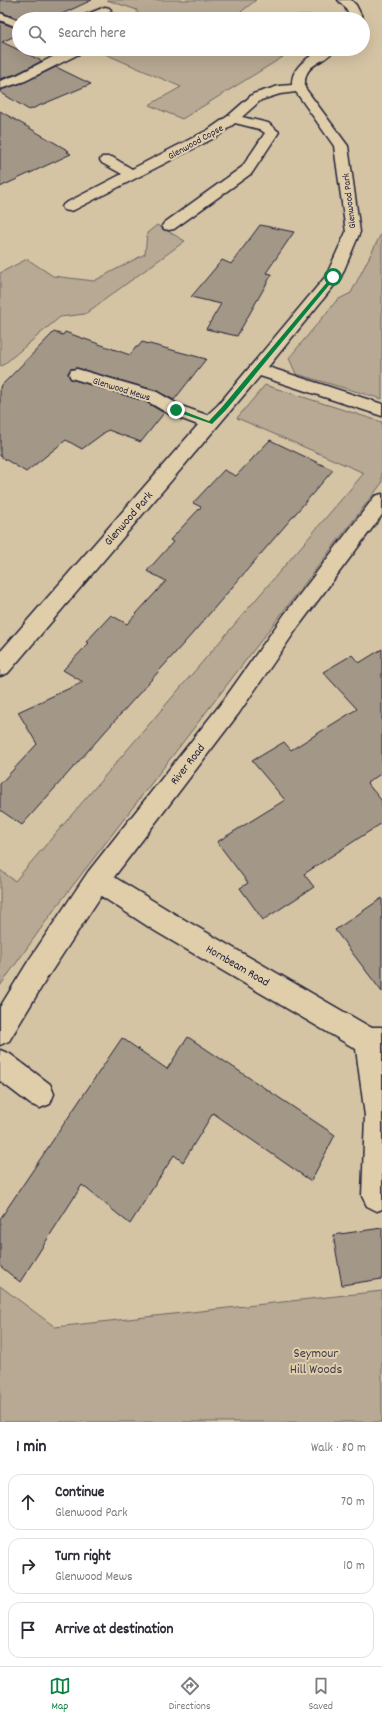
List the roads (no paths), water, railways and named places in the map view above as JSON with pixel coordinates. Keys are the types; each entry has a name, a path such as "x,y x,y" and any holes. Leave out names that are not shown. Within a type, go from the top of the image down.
{"street":[{"path":"344,0 353,12"},
{"path":"101,12 105,10"},
{"path":"0,16 12,21"},
{"path":"0,86 65,56"},
{"path":"299,88 298,77 306,66 320,56"},
{"name":"Glenwood Copse","path":"69,207 213,133 233,119 257,97 279,90 299,88"},
{"name":"Glenwood Park","path":"0,666 224,408 333,277 353,232 341,146 299,88"},
{"path":"169,226 247,170 272,132 263,126 233,119"},
{"path":"107,160 133,175"},
{"path":"257,369 382,410"},
{"name":"Glenwood Mews","path":"77,374 151,396 176,410 210,423"},
{"name":"River Road","path":"0,1032 38,969 97,880 231,707 291,621 382,501"},
{"name":"Hornbeam Road","path":"97,880 164,922 375,1041"},
{"path":"375,1041 379,1116 377,1196"},
{"path":"0,1064 40,1094"}],"park label":[{"name":"Seymour Hill Woods","path":"316,1360"}]}
